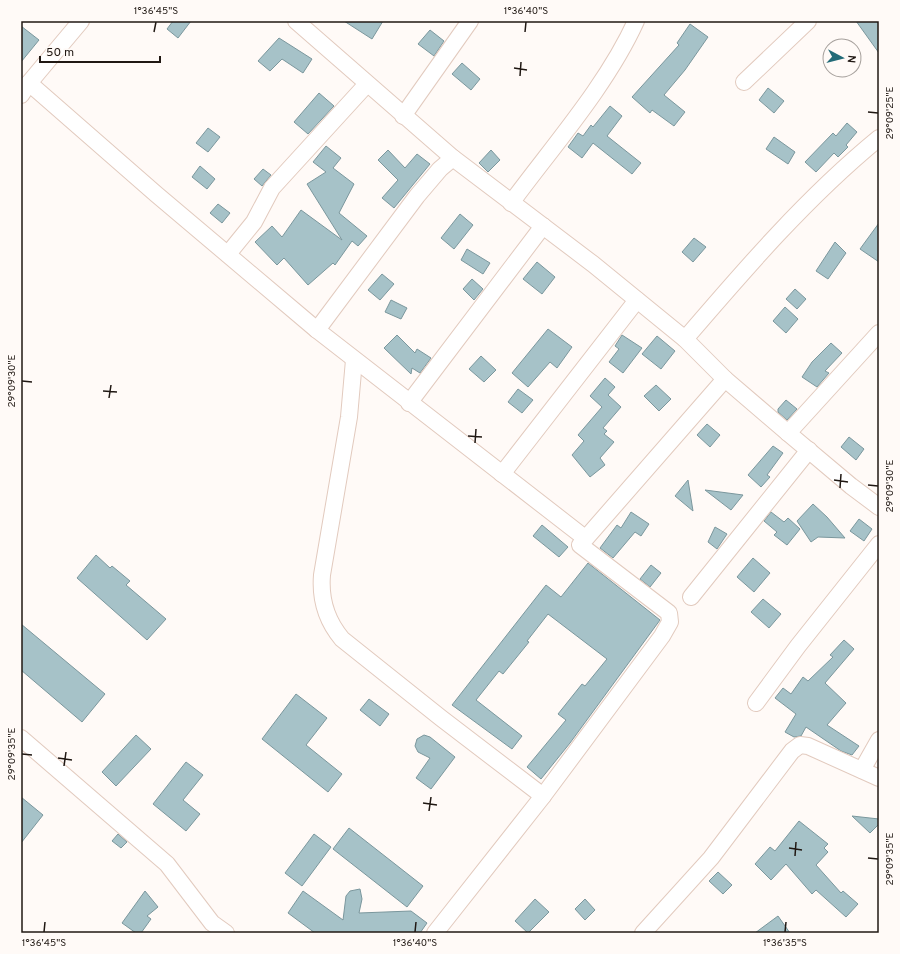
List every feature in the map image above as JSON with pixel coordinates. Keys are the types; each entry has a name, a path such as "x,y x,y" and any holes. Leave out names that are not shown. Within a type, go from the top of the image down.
{"street":[{"path":"81,21 25,89 156,194 354,360 585,538"},
{"path":"296,21 403,116 453,158 543,226 685,339 725,379 788,433 879,507"},
{"path":"403,116 470,21"},
{"path":"511,203 596,89 629,37 636,21"},
{"path":"744,82 808,21"},
{"path":"228,254 254,222 272,188 367,84"},
{"path":"685,339 756,257 853,159 879,138"},
{"path":"317,330 417,196 440,169 453,158"},
{"path":"409,403 543,226"},
{"path":"502,474 636,300"},
{"path":"788,433 879,333"},
{"path":"354,360 349,418 322,575 320,592 324,607 335,631 342,639 441,718 543,796"},
{"path":"435,933 543,796 662,636 670,622 669,613 580,544 725,379"},
{"path":"691,597 809,450"},
{"path":"756,703 803,640 879,544"},
{"path":"21,738 167,864 212,923 226,933"},
{"path":"862,770 879,740"},
{"path":"643,933 711,858 792,751 800,746 808,746 879,778"}],"building":[{"path":"173,21 191,21 178,38 167,29"},
{"path":"344,21 383,21 372,39"},
{"path":"856,21 879,21 879,53"},
{"path":"690,24 708,37 685,70 664,95 685,112 674,126 652,110 650,113 632,97 679,45 677,43"},
{"path":"21,26 39,40 21,62"},
{"path":"430,30 444,41 434,56 418,44"},
{"path":"279,38 312,59 303,73 282,59 270,71 258,61"},
{"path":"462,63 480,79 471,90 452,74"},
{"path":"768,88 784,101 774,113 759,100"},
{"path":"319,93 334,106 308,134 294,122"},
{"path":"610,106 622,116 607,136 641,163 632,174 593,143 582,158 568,147 578,133 583,136 591,125 593,127"},
{"path":"847,123 857,132 846,145 848,147 838,157 834,153 816,172 805,162 833,133 836,136"},
{"path":"208,128 220,137 208,152 196,143"},
{"path":"774,137 795,152 788,164 766,149"},
{"path":"326,146 341,158 333,168 354,184 339,213 367,236 358,246 352,241 335,265 333,263 308,285 284,258 277,265 255,242 272,226 282,237 301,210 342,240 307,184 326,172 313,162"},
{"path":"388,150 405,168 417,154 430,164 394,208 382,198 398,180 378,160"},
{"path":"491,150 500,160 488,172 479,163"},
{"path":"200,166 215,179 207,189 192,177"},
{"path":"263,169 271,175 262,186 254,179"},
{"path":"218,204 230,213 222,223 210,213"},
{"path":"460,214 473,225 454,249 441,238"},
{"path":"879,223 879,262 860,249"},
{"path":"694,238 706,247 693,262 682,252"},
{"path":"835,242 846,253 828,279 816,271"},
{"path":"467,249 490,263 483,274 461,260"},
{"path":"537,262 555,277 542,294 523,279"},
{"path":"382,274 394,284 380,300 368,290"},
{"path":"472,279 483,289 474,300 463,289"},
{"path":"795,289 806,299 797,309 786,299"},
{"path":"391,300 407,308 401,319 385,312"},
{"path":"785,307 798,319 786,333 773,321"},
{"path":"548,329 572,347 557,368 550,362 528,387 512,373"},
{"path":"397,335 415,353 417,349 431,358 420,373 412,368 411,374 384,348"},
{"path":"622,335 642,348 623,373 609,362 619,349 615,346"},
{"path":"657,336 675,351 661,369 642,354"},
{"path":"831,343 842,353 825,371 829,373 817,387 802,377 812,362"},
{"path":"481,356 496,370 484,382 469,369"},
{"path":"605,378 615,387 608,395 621,407 603,428 607,431 604,434 614,442 600,458 605,465 590,477 572,455 584,441 578,435 602,407 590,396"},
{"path":"656,385 671,399 659,411 644,396"},
{"path":"518,389 533,400 522,413 508,402"},
{"path":"786,400 797,409 787,420 778,412 778,409"},
{"path":"707,424 720,435 710,447 697,435"},
{"path":"849,437 864,449 856,460 841,447"},
{"path":"773,446 783,453 767,475 770,477 761,487 748,475"},
{"path":"688,480 693,511 675,496"},
{"path":"705,490 743,495 731,510"},
{"path":"813,504 827,517 845,538 818,537 811,542 797,521"},
{"path":"631,512 649,524 641,536 635,532 613,558 600,548 617,525 621,528"},
{"path":"771,512 784,522 788,518 800,529 787,545 774,535 777,532 764,521"},
{"path":"859,519 872,529 864,541 850,531"},
{"path":"542,525 568,547 559,557 533,536"},
{"path":"715,527 727,534 717,549 708,542"},
{"path":"96,555 110,568 112,566 130,581 126,585 166,619 147,640 77,578"},
{"path":"753,558 770,573 754,592 737,577"},
{"path":"588,563 660,620 570,743 541,779 527,767 566,720 558,714 582,684 585,686 607,659 548,614 527,641 529,642 503,674 499,671 476,700 522,736 512,749 452,705 546,585 561,597"},
{"path":"651,565 661,573 650,587 640,579"},
{"path":"763,599 781,614 769,628 751,612"},
{"path":"21,624 105,694 82,722 21,670"},
{"path":"844,640 854,649 825,683 846,703 827,725 859,746 852,755 841,751 806,727 801,736 794,737 785,732 796,714 775,698 783,688 791,694 803,677 808,681 833,657 830,655"},
{"path":"296,694 327,718 306,745 342,774 328,792 262,739"},
{"path":"369,699 389,714 380,726 360,710"},
{"path":"136,735 151,749 116,786 102,772"},
{"path":"424,735 430,737 455,757 431,789 416,778 430,758 418,752 415,746 417,739"},
{"path":"186,762 203,775 183,800 200,814 186,831 153,804"},
{"path":"21,797 43,815 21,843"},
{"path":"852,816 879,819 879,824 870,833"},
{"path":"799,821 828,844 824,848 828,852 816,865 841,893 843,891 858,904 846,917 816,890 812,894 786,864 771,880 755,864 770,847 775,851"},
{"path":"349,828 423,886 407,907 333,849"},
{"path":"118,834 127,842 121,848 112,841"},
{"path":"314,834 331,847 302,886 285,873"},
{"path":"718,872 732,885 723,894 709,881"},
{"path":"360,889 362,899 359,913 411,911 427,923 420,933 315,933 288,913 303,891 343,920 346,896 350,891"},
{"path":"145,891 158,907 147,916 151,919 141,933 136,933 122,923"},
{"path":"535,899 549,912 528,933 515,921"},
{"path":"585,899 595,910 585,920 575,909"},
{"path":"778,916 790,933 755,933"}]}
